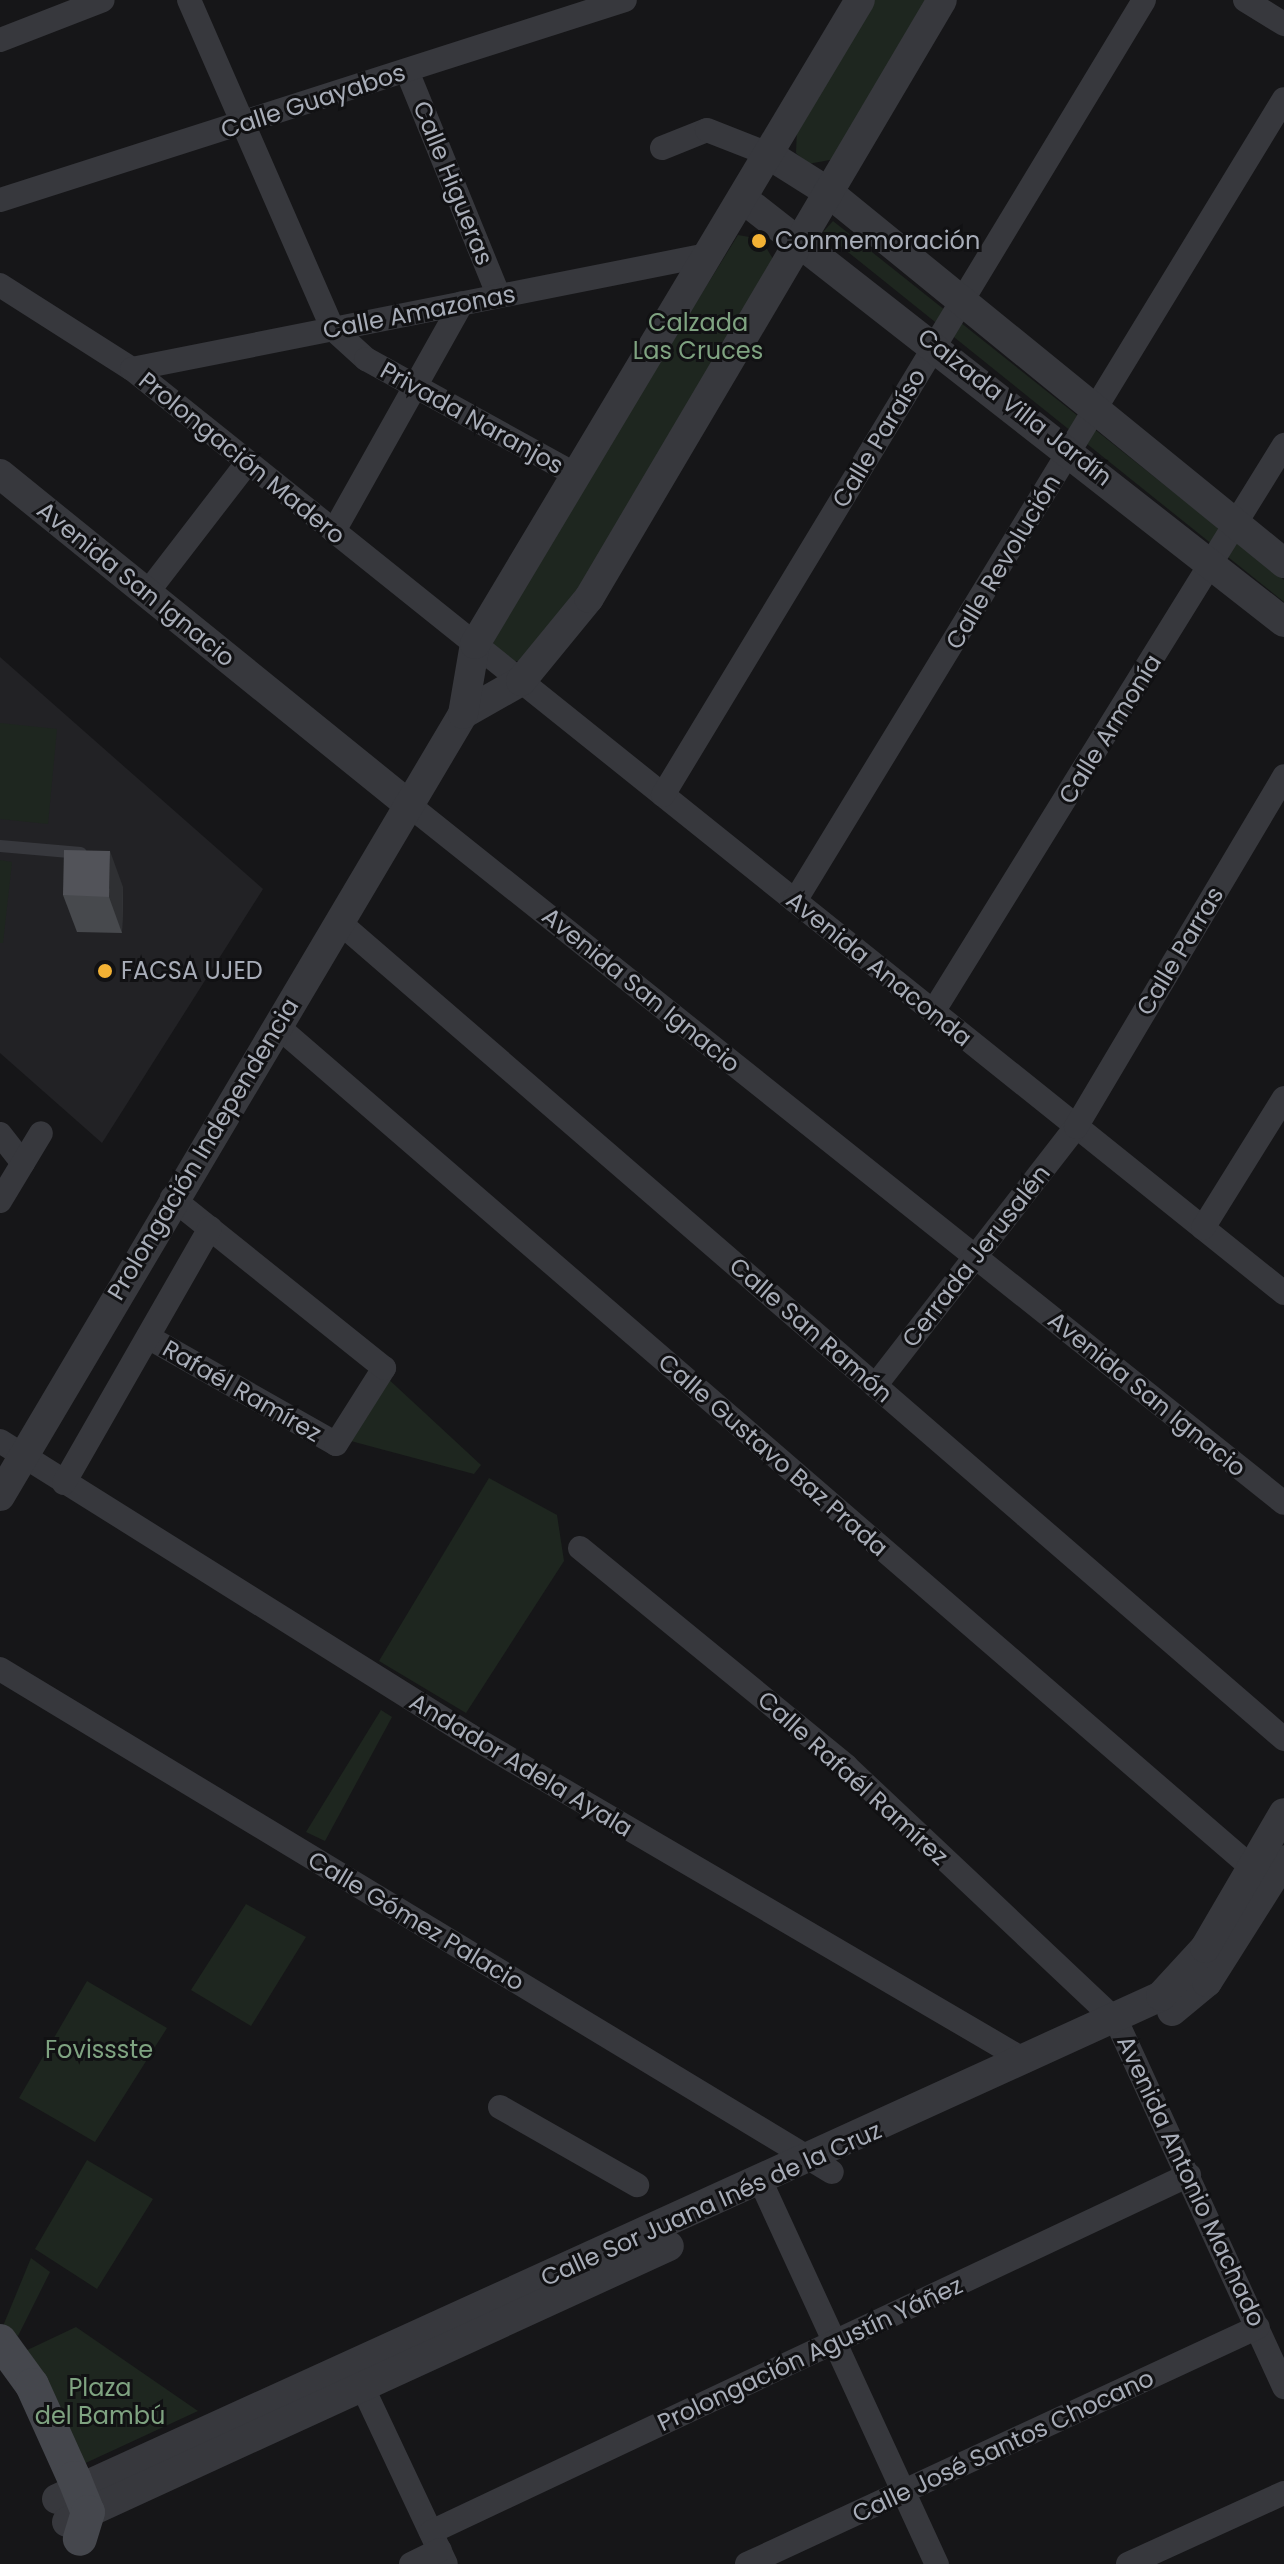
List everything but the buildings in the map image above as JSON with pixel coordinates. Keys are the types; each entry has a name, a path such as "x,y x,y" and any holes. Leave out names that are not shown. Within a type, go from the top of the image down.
{"main road":[{"path":"3,2359 77,2521"}],"street":[{"path":"0,40 103,0"},
{"path":"189,0 333,329"},
{"name":"Calle Guayabos","path":"0,200 625,0"},
{"path":"409,805 463,714 475,644 860,0"},
{"path":"463,714 521,681 589,598 942,0"},
{"name":"Calle Paraíso","path":"663,795 1144,0"},
{"path":"1245,0 1284,24"},
{"name":"Calle Higueras","path":"407,71 499,296"},
{"name":"Calle Revolución","path":"795,901 1284,99"},
{"path":"662,148 707,130 768,154"},
{"name":"Calzada Villa Jardín","path":"768,154 828,192 1284,563"},
{"name":"Calzada Villa Jardín","path":"742,198 802,238 935,345 1072,449 1284,622"},
{"name":"Calle Amazonas","path":"132,369 707,255"},
{"name":"Prolongación Madero","path":"0,285 132,369 475,644"},
{"path":"334,531 462,303"},
{"name":"Privada Naranjos","path":"333,329 357,353 576,475"},
{"name":"Calle Armonía","path":"933,1012 1284,445"},
{"path":"147,593 248,462"},
{"name":"Avenida San Ignacio","path":"0,474 409,805 1284,1503"},
{"name":"Avenida Anaconda","path":"475,644 1284,1293"},
{"name":"Calle Parras","path":"1076,1127 1284,776"},
{"name":"Prolongación Independencia","path":"0,1496 12,1449 172,1198 409,805"},
{"name":"Calle San Ramón","path":"338,921 1284,1739"},
{"name":"Calle Gustavo Baz Prada","path":"276,1025 1269,1871"},
{"path":"1203,1228 1284,1098"},
{"name":"Cerrada Jerusalén","path":"875,1386 1076,1127"},
{"path":"0,1201 41,1133"},
{"path":"0,1134 23,1163"},
{"path":"64,1483 210,1228 172,1198"},
{"name":"Rafaél Ramírez","path":"148,1337 336,1444 384,1368 210,1228"},
{"name":"Andador Adela Ayala","path":"12,1449 469,1735 1026,2061"},
{"name":"Calle Rafaél Ramírez","path":"580,1548 846,1766 1121,2028"},
{"name":"Calle Gómez Palacio","path":"0,1669 822,2166"},
{"name":"Calle Sor Juana Inés de la Cruz","path":"77,2521 358,2375 1121,2028 1207,1982 1269,1871 1284,1813"},
{"name":"Calle Sor Juana Inés de la Cruz","path":"822,2166 1026,2061 1121,2028"},
{"name":"Avenida Antonio Machado","path":"1121,2028 1284,2387"},
{"path":"500,2107 637,2185"},
{"name":"Prolongación Agustín Yáñez","path":"411,2564 834,2342 1189,2175"},
{"path":"765,2191 937,2564"},
{"name":"Calle José Santos Chocano","path":"747,2564 1258,2327"},
{"path":"358,2375 439,2549"},
{"path":"1128,2564 1284,2493"}],"lane":[{"path":"0,846 92,854"}],"shaded area":[{"name":"FACSA UJED","path":"0,657 263,889 102,1143 0,1053"}],"green space":[{"path":"872,0 931,0 835,159 808,164 796,153 797,128"},
{"path":"833,221 1284,580 1284,602 823,232"},
{"name":"Calzada Las Cruces","path":"738,235 761,239 773,259 552,633 522,661 509,661 493,646 494,629"},
{"path":"0,723 57,729 48,824 0,819"},
{"path":"0,860 12,862 3,943 0,943"},
{"path":"385,1376 481,1465 474,1474 347,1440"},
{"path":"489,1478 557,1515 564,1561 466,1713 379,1661"},
{"path":"381,1710 392,1717 325,1841 306,1832"},
{"path":"246,1904 306,1937 251,2026 191,1990"},
{"name":"Fovissste","path":"87,1981 167,2028 95,2142 19,2098"},
{"path":"87,2160 153,2199 97,2289 35,2249"},
{"path":"31,2258 50,2272 18,2336 3,2326"},
{"name":"Plaza del Bambú","path":"76,2327 198,2411 77,2467 21,2353"}],"place":[{"name":"Conmemoración","path":"759,241"},
{"name":"FACSA UJED","path":"105,971"}]}
